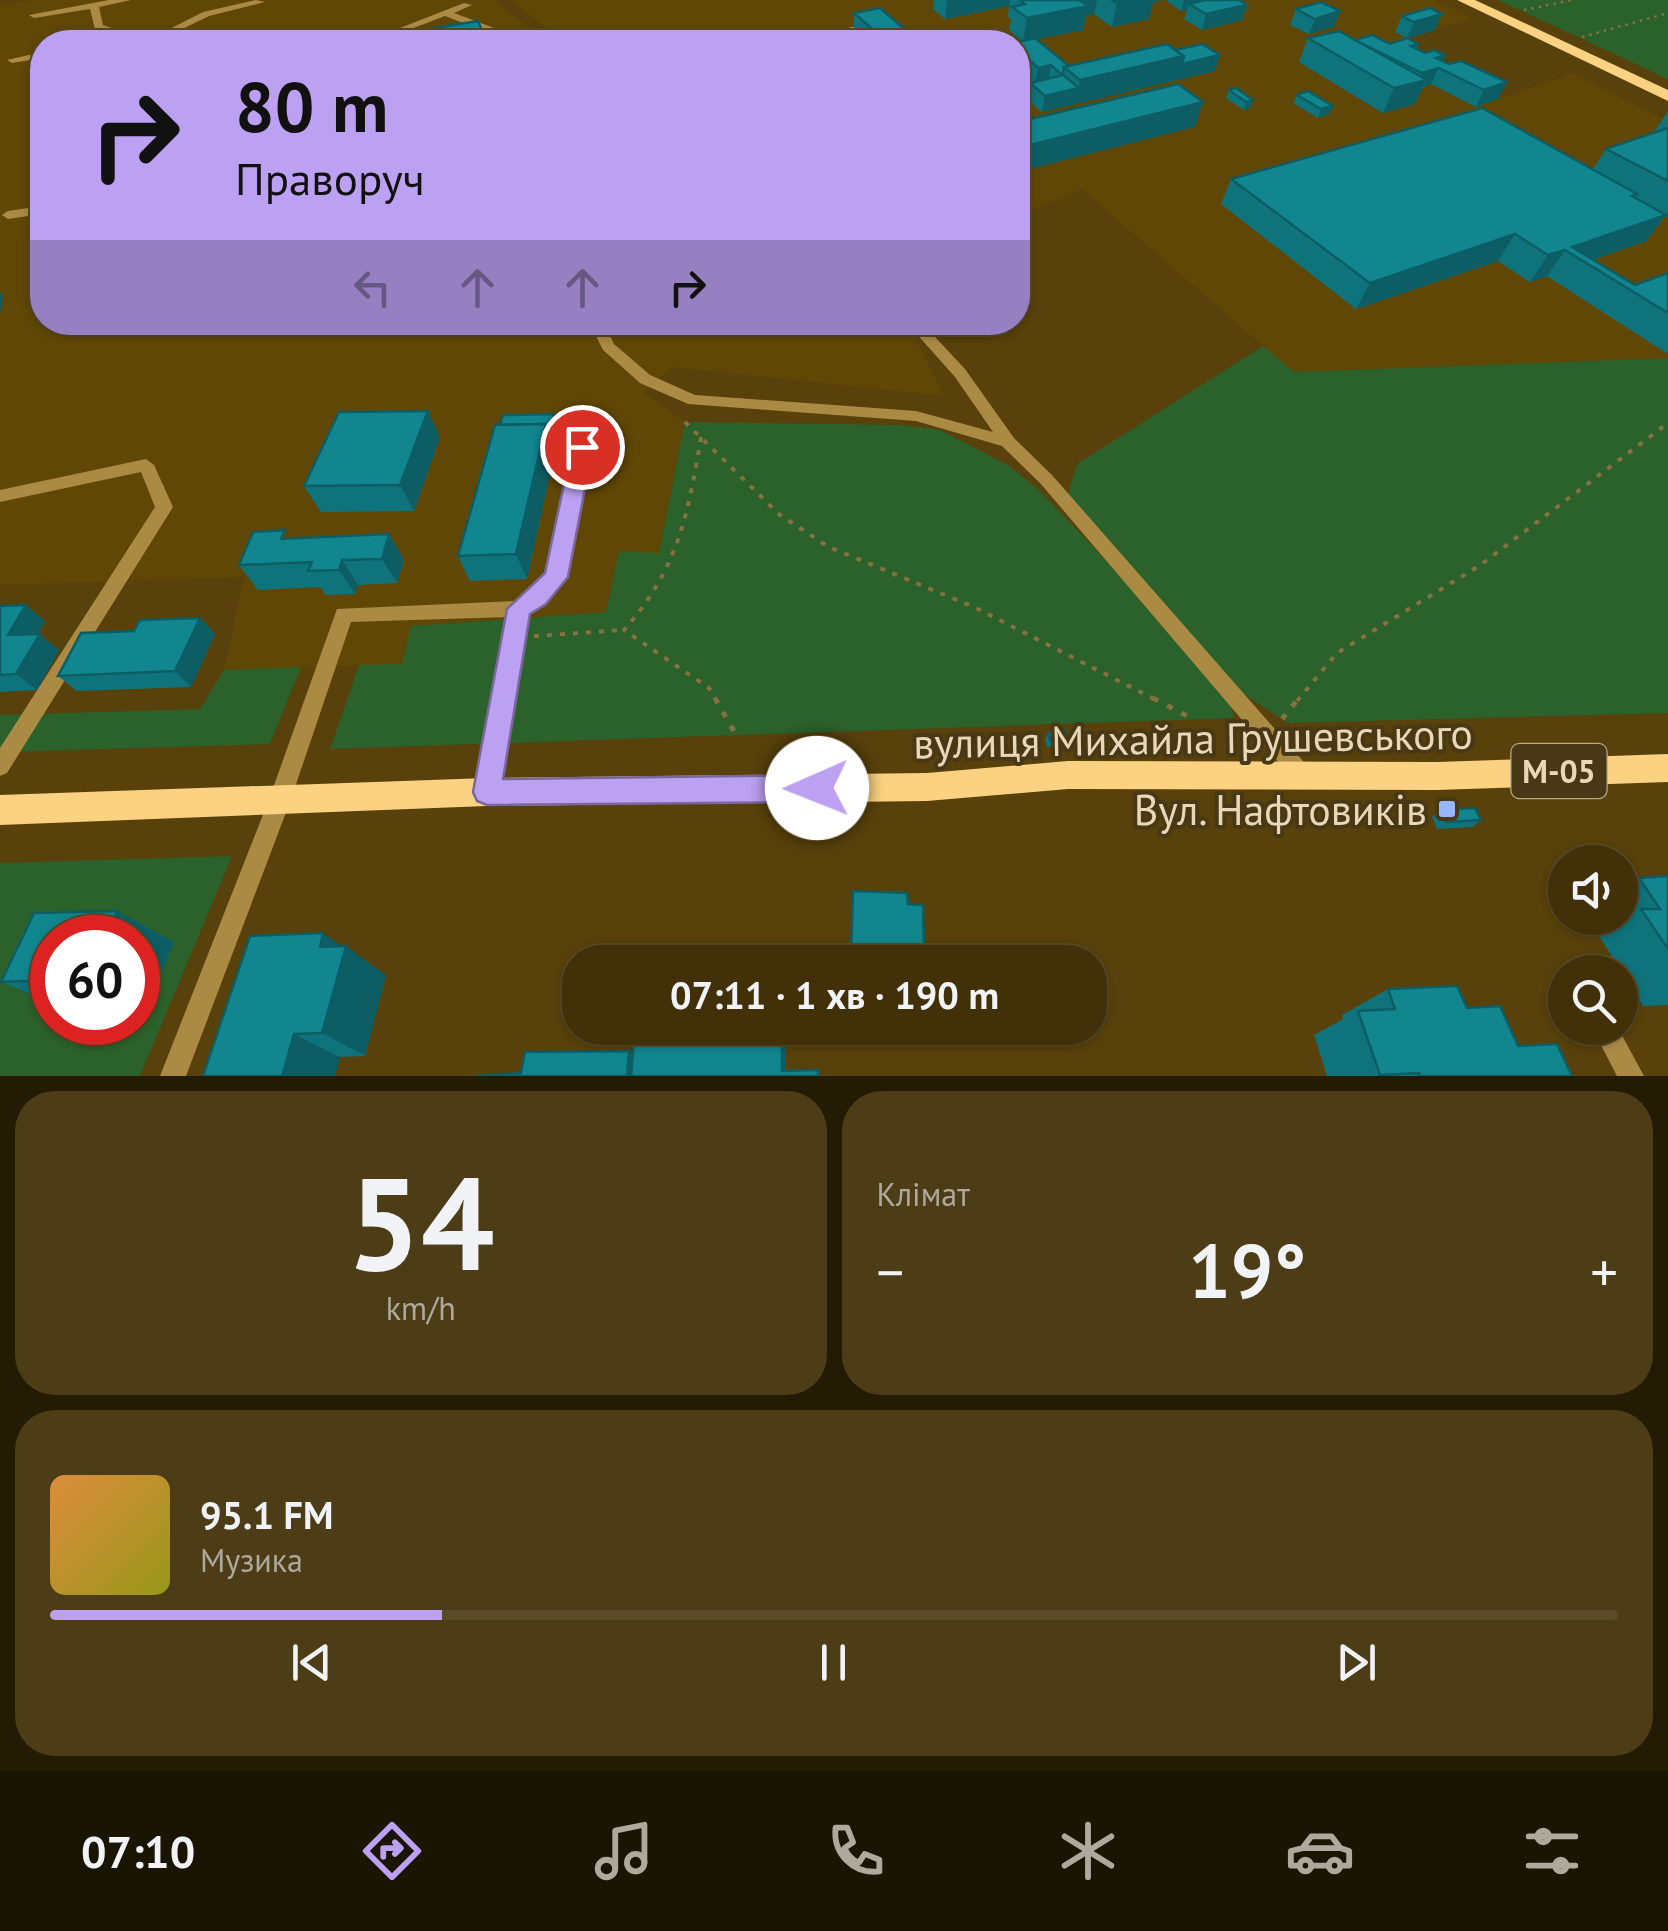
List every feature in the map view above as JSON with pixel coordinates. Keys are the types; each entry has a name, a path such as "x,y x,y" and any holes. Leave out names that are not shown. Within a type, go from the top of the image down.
{"main road":[{"path":"1464,0 1668,96"},
{"name":"вулиця Михайла Грушевського","path":"0,810 487,792 927,787 1068,775 1303,777 1668,768"}],"street":[{"path":"34,15 126,0"},
{"path":"170,30 206,14 260,2"},
{"path":"94,5 98,27 110,30"},
{"path":"402,30 467,5"},
{"path":"445,14 489,30"},
{"path":"852,30 885,23 899,30"},
{"path":"12,60 30,57"},
{"path":"8,215 30,212"},
{"path":"602,335 608,347 645,380 693,400 916,416 1008,442"},
{"path":"925,335 960,374 1008,442 1046,478 1303,777"},
{"path":"173,1076 279,802 344,614 519,609 538,597 556,577 582,447"},
{"path":"0,496 146,465 164,507 0,766"},
{"path":"487,792 519,609"},
{"path":"1614,1045 1631,1076"}],"path":[{"path":"1524,10 1572,0"},
{"path":"1582,38 1668,13"},
{"path":"684,422 780,515 829,547 974,606 1195,720"},
{"path":"1282,719 1337,654 1479,566 1668,424"},
{"path":"624,630 651,602 684,539 700,437"},
{"path":"514,638 624,630 709,688 736,735"}],"shaded area":[{"path":"34,0 494,0 533,30 30,30 30,335 914,335 944,396 672,367 644,393 685,422 659,554 619,552 606,612 412,626 402,664 224,670 244,577 0,585 0,5"},
{"path":"512,0 1434,0 1472,18 1367,50 1475,107 1573,73 1668,121 1668,358 1293,372 1082,189 1030,211 1030,30 548,30"}],"green space":[{"path":"1498,0 1668,0 1668,79"},
{"path":"1263,346 1294,372 1668,358 1668,713 1288,723 1228,684 1067,497 1077,464"},
{"path":"685,422 900,425 940,430 1008,465 1039,490 1227,688 1234,718 330,749 359,665 402,664 411,626 606,612 619,551 659,553"},
{"path":"301,667 270,744 0,752 0,715 200,709 224,670"},
{"path":"232,856 160,1028 160,915 30,915 30,1045 153,1045 140,1076 0,1076 0,863"}],"building":[{"path":"1020,0 1079,0 1088,6 1027,18 1012,7 1025,4"},
{"path":"1239,0 1247,5 1206,14 1189,4"},
{"path":"1321,2 1340,11 1315,19 1296,9"},
{"path":"880,8 906,30 873,30 854,13"},
{"path":"1430,8 1442,14 1414,22 1402,16"},
{"path":"478,21 482,30 424,30"},
{"path":"1339,31 1427,80 1394,88 1308,38"},
{"path":"1372,35 1390,44 1407,38 1418,44 1411,46 1425,53 1434,50 1445,55 1436,58 1449,64 1461,61 1507,82 1484,90 1439,68 1422,73 1355,40"},
{"path":"1035,38 1069,66 1061,74 1051,65 1038,68 1030,61 1030,39"},
{"path":"1167,44 1184,56 1080,80 1064,67"},
{"path":"1202,44 1220,55 1182,64 1184,56 1175,50"},
{"path":"1063,75 1079,88 1045,96 1030,83"},
{"path":"1178,84 1203,102 1030,145 1030,119"},
{"path":"1236,88 1253,100 1246,102 1229,90"},
{"path":"1308,91 1333,106 1321,109 1297,95"},
{"path":"1482,108 1637,194 1632,196 1666,215 1572,247 1635,285 1668,273 1668,313 1565,250 1548,255 1515,234 1370,283 1231,179"},
{"path":"1668,128 1668,181 1606,149"},
{"path":"428,411 400,485 304,486 339,412"},
{"path":"554,414 549,433 546,424 500,425 503,415"},
{"path":"546,424 516,554 458,556 495,425"},
{"path":"285,530 281,539 389,534 382,559 342,560 339,570 308,571 312,562 239,565 253,532"},
{"path":"26,605 8,635 40,634 16,674 0,675 0,606"},
{"path":"200,618 175,671 58,676 81,633 134,631 140,620"},
{"path":"1065,730 1068,737 1050,740 1048,733"},
{"path":"1475,808 1481,820 1446,822 1440,810"},
{"path":"1668,876 1668,949 1641,909 1660,909 1639,878"},
{"path":"853,891 907,893 908,904 923,905 924,945 851,945"},
{"path":"117,911 115,915 34,913"},
{"path":"30,921 30,981 1,982"},
{"path":"323,933 320,947 346,946 322,1033 294,1034 282,1076 203,1076 250,936"},
{"path":"1457,986 1467,1008 1500,1006 1518,1046 1557,1045 1572,1076 1380,1075 1358,1011 1395,1009 1388,989"},
{"path":"634,1045 782,1045 782,1071 818,1070 818,1076 631,1076"},
{"path":"629,1051 627,1076 476,1076 521,1073 525,1052"}],"place":[{"name":"Вул. Нафтовиків","path":"1447,809"}],"route":[{"path":"582,447 556,577 538,597 519,609 487,792 817,788"}]}
